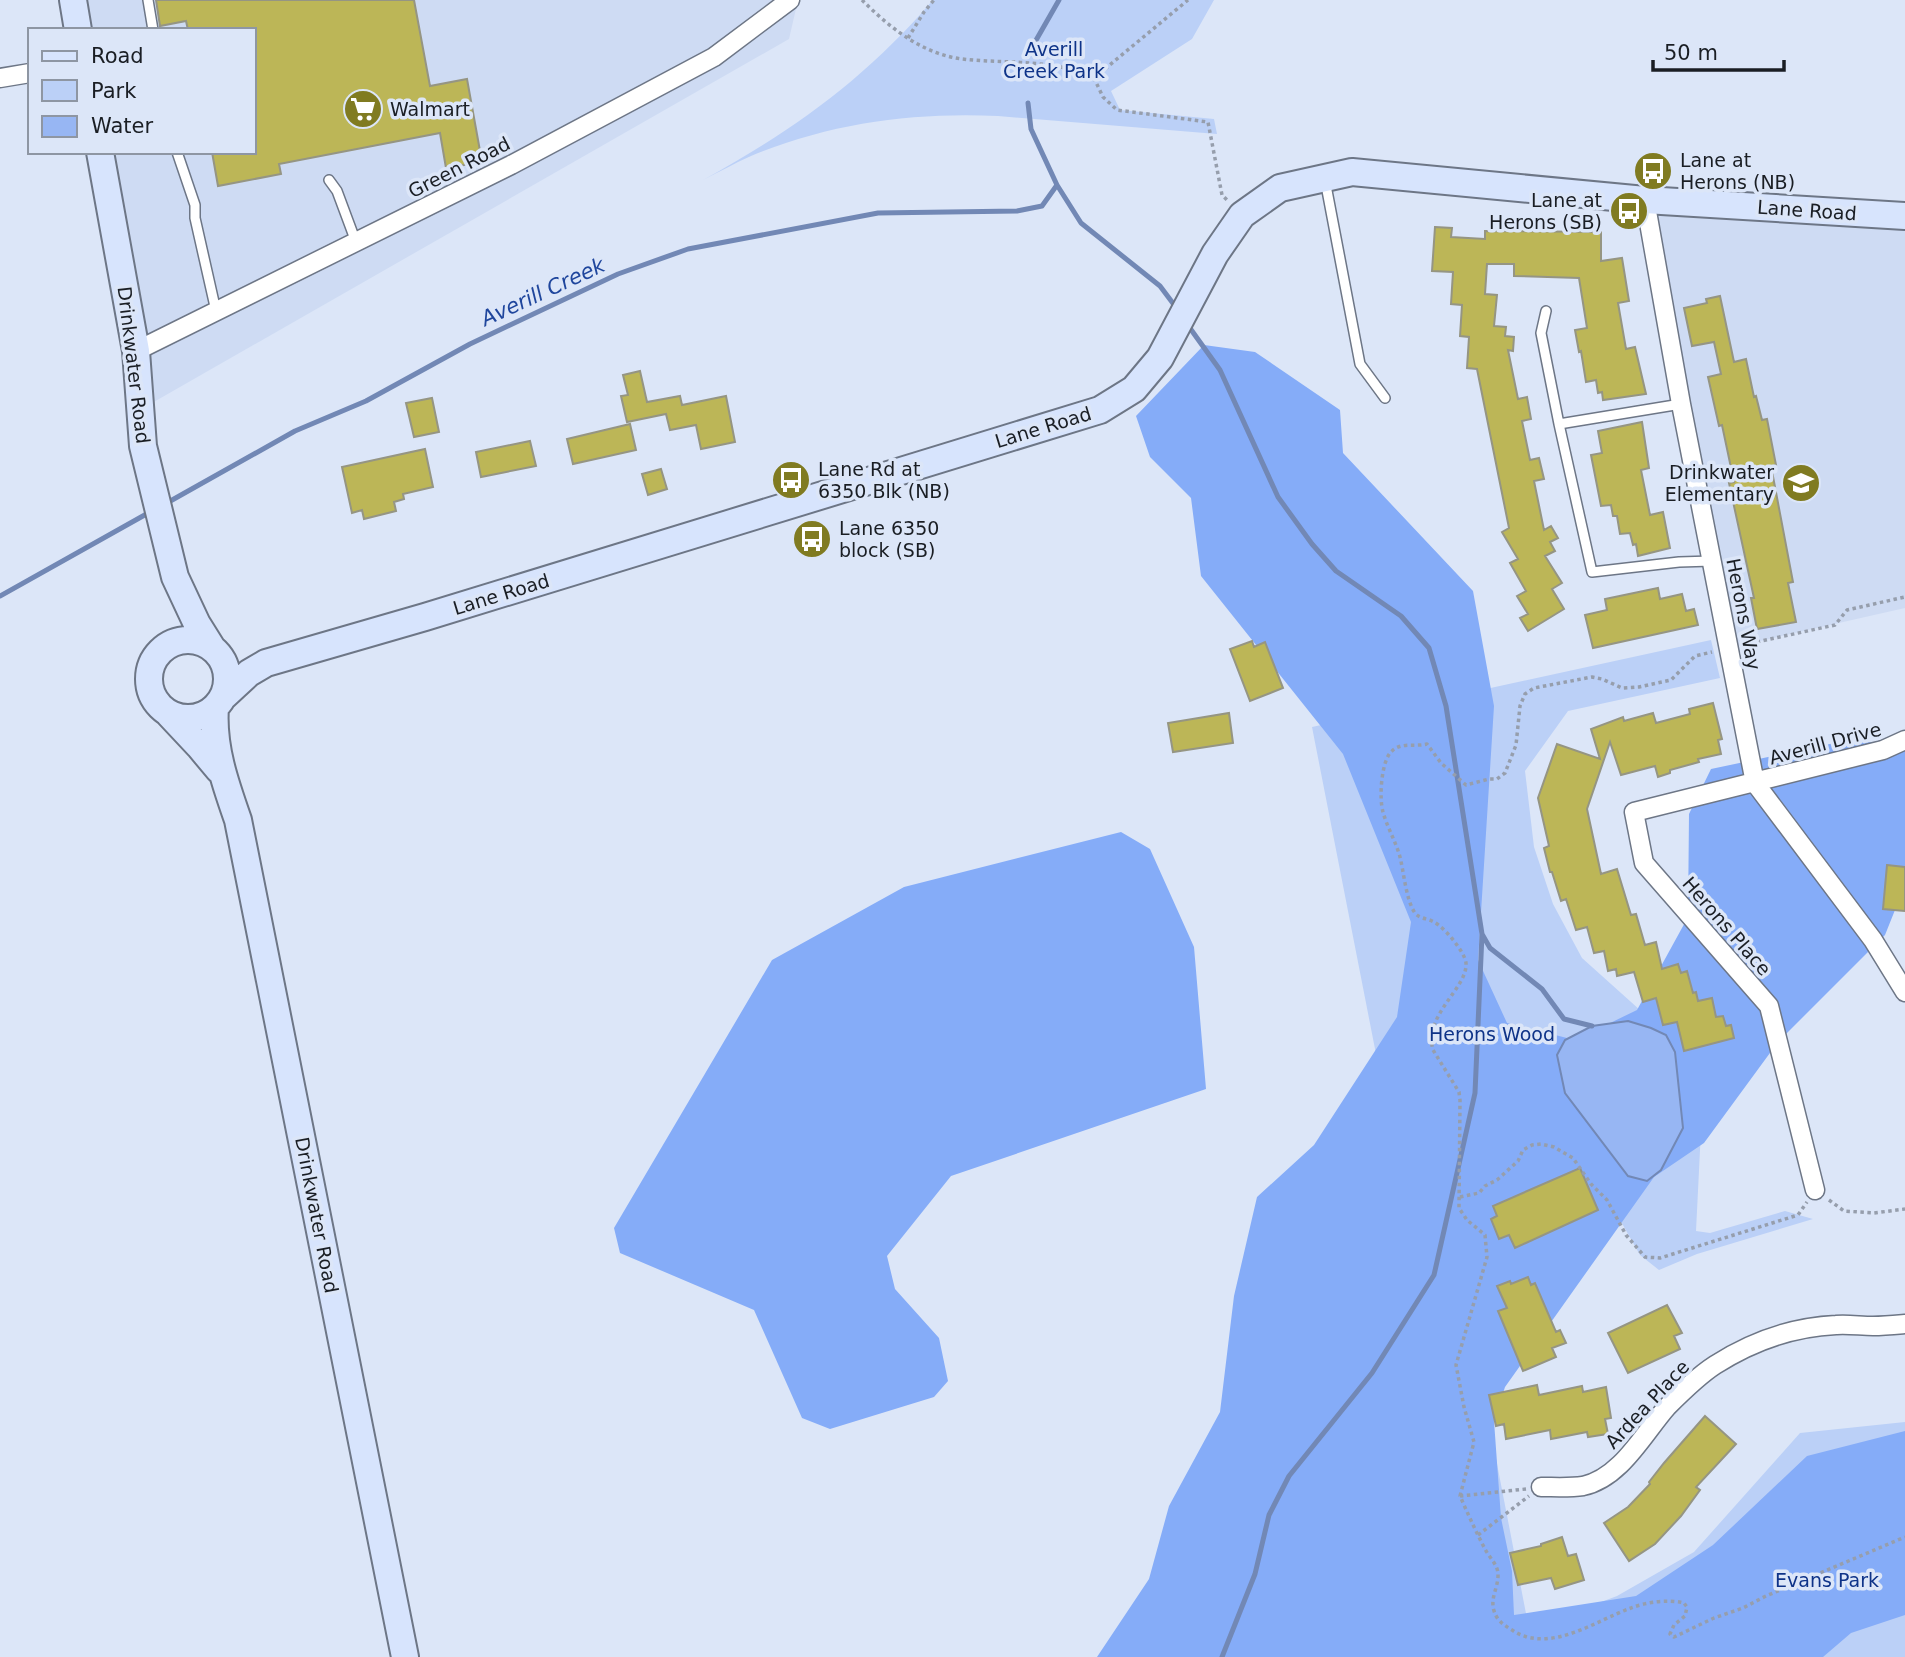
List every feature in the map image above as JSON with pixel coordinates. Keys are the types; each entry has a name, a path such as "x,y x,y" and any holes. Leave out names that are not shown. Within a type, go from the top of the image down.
{"street":[{"path":"73,0 78,28"},
{"name":"Green Road","path":"135,351 510,165 714,57 790,0"},
{"path":"0,78 28,73"},
{"name":"Drinkwater Road","path":"100,154 135,351 143,446 175,577 197,624 215,651"},
{"name":"Lane Road","path":"219,702 249,673 266,663 425,617 1100,410 1134,389 1160,358 1215,254 1242,215 1280,188 1352,172 1645,200 1905,216"},
{"name":"Herons Way","path":"1645,200 1681,404 1755,783 1873,940 1905,992"},
{"name":"Drinkwater Road","path":"161,650 173,617 175,577"},
{"path":"186,640 199,641 215,651 224,663 227,675 226,687 219,702 205,715 193,718 180,718 159,706 148,684 153,660 161,650 172,643 186,640"},
{"name":"Lane Road","path":"215,651 248,663 266,663"},
{"name":"Drinkwater Road","path":"219,702 214,720 216,744 222,774 238,820 405,1657"},
{"name":"Drinkwater Road","path":"169,714 222,774"},
{"name":"Averill Drive","path":"1755,783 1883,750 1905,740"},
{"name":"Herons Place","path":"1755,783 1634,812 1644,863 1769,1006 1815,1190"},
{"name":"Ardea Place","path":"1541,1487 1584,1486 1605,1476 1627,1458 1666,1408 1691,1384 1714,1365 1744,1349 1774,1336 1809,1328 1838,1324 1905,1324"}],"lane":[{"path":"148,0 153,28"},
{"path":"178,154 195,205 195,218 216,311"},
{"path":"1324,178 1360,364 1385,398"},
{"path":"329,180 337,191 356,242"},
{"path":"1546,311 1541,333 1592,572 1712,561"},
{"path":"1559,424 1681,404"}],"path":[{"path":"862,0 908,38 934,51 960,59 1017,62 1069,69 1094,78 1103,97 1117,110 1208,122 1222,195 1242,215"},
{"path":"908,38 934,0"},
{"path":"1094,78 1188,0"},
{"path":"1729,648 1835,625 1847,610 1905,597"},
{"path":"1695,656 1671,680 1622,688 1592,677 1534,688 1525,694 1520,706 1516,745 1505,772 1497,779 1465,785 1441,763 1427,744 1399,746 1389,752 1383,769 1382,810 1399,855 1411,907 1418,917 1435,922 1445,931 1462,952 1466,963 1464,974 1439,1013 1431,1042 1459,1093 1459,1208 1467,1220 1485,1235 1487,1257 1457,1365 1464,1407 1474,1442 1460,1496 1483,1547 1496,1566 1498,1574 1492,1599 1497,1618 1521,1635 1536,1639 1570,1633 1633,1607 1674,1600 1687,1607 1685,1615 1670,1633 1674,1636 1905,1537"},
{"path":"1460,1197 1479,1193 1518,1161 1523,1150 1532,1145 1554,1147 1573,1158 1591,1184 1607,1200 1626,1235 1645,1257 1660,1258 1798,1215 1815,1190 1844,1211 1874,1213 1905,1209"},
{"path":"1460,1496 1541,1487"},
{"path":"1478,1535 1541,1487"}],"shaded area":[{"path":"78,0 798,0 789,39 152,403 106,154 256,154 256,28 83,28"},
{"name":"Drinkwater Elementary","path":"1645,200 1905,216 1905,608 1729,648"}],"green space":[{"name":"Averill Creek Park","path":"933,0 1214,0 1192,39 1111,91 1120,110 1214,119 1217,134 998,116 904,118 811,135 751,156 703,180 768,142 827,101 881,54"},
{"name":"Evans Park","path":"1204,345 1255,352 1340,410 1343,453 1473,591 1494,706 1478,960 1507,1023 1575,1040 1637,1010 1688,917 1689,814 1711,769 1844,741 1905,744 1905,885 1885,935 1778,1042 1704,1143 1654,1177 1505,1387 1494,1421 1501,1518 1512,1571 1514,1615 1636,1596 1713,1545 1807,1456 1905,1431 1905,1615 1851,1633 1823,1657 1097,1657 1149,1579 1169,1506 1220,1412 1234,1296 1257,1197 1314,1145 1397,1017 1411,922 1343,754 1201,576 1191,498 1150,457 1136,416"},
{"name":"Herons Wood","path":"1711,640 1720,678 1568,711 1525,771 1534,847 1553,904 1582,958 1660,1028 1702,1110 1696,1231 1710,1233 1785,1211 1813,1219 1697,1254 1659,1270 1640,1255 1586,1160 1473,1340 1529,1629 1617,1596 1694,1552 1800,1433 1905,1422 1905,1657 1494,1657 1312,727"},
{"path":"1121,832 1150,849 1194,947 1206,1089 951,1176 887,1256 895,1289 939,1338 948,1381 934,1397 830,1429 802,1418 754,1310 620,1253 614,1228 772,960 904,887"}],"water":[{"path":"1628,1021 1666,1035 1675,1052 1683,1128 1661,1170 1647,1181 1628,1176 1565,1093 1557,1055 1565,1040 1592,1026"}],"building":[{"name":"Walmart","path":"156,0 414,0 430,86 467,79 482,162 446,168 440,133 279,164 281,174 218,186 212,154 256,154 256,28 188,28 186,21 160,26"},
{"path":"1435,227 1452,228 1451,237 1485,239 1485,231 1601,232 1601,261 1622,258 1629,301 1618,303 1626,349 1635,347 1646,394 1603,400 1602,392 1598,393 1596,380 1586,382 1581,351 1579,352 1575,330 1587,328 1579,278 1514,276 1514,264 1487,264 1485,294 1497,295 1494,326 1506,327 1505,336 1514,337 1513,351 1508,350 1518,399 1527,397 1531,419 1522,421 1530,460 1539,458 1544,479 1534,481 1544,530 1551,526 1558,538 1550,542 1555,551 1545,556 1562,583 1552,589 1564,609 1528,631 1520,618 1528,614 1517,596 1526,591 1510,563 1518,559 1502,532 1509,528 1477,369 1467,368 1469,337 1460,336 1462,305 1451,304 1453,272 1432,271"},
{"path":"1720,296 1734,362 1746,359 1762,420 1767,419 1776,465 1771,466 1793,582 1788,583 1796,622 1757,629 1751,598 1754,598 1729,483 1734,482 1708,377 1721,374 1714,342 1692,346 1684,308 1707,303 1706,299"},
{"path":"640,371 647,402 680,396 682,405 726,396 735,442 701,449 696,425 670,430 666,414 627,422 621,396 628,395 623,375"},
{"path":"432,398 439,432 414,437 406,403"},
{"path":"1642,422 1649,468 1641,470 1650,515 1663,512 1670,548 1638,556 1630,533 1620,534 1617,516 1613,516 1611,505 1601,506 1591,455 1602,453 1598,431"},
{"path":"630,424 636,450 573,464 567,439"},
{"path":"530,441 536,466 481,477 476,452"},
{"path":"425,449 433,487 403,494 404,499 394,502 396,511 364,519 362,510 352,513 342,467"},
{"path":"661,469 667,489 648,495 642,474"},
{"path":"1658,588 1660,599 1682,594 1686,611 1694,609 1698,625 1593,648 1585,615 1607,610 1605,599"},
{"path":"1252,641 1254,647 1265,642 1283,688 1250,701 1230,649"},
{"path":"1713,703 1722,739 1718,740 1721,754 1698,759 1699,762 1670,770 1670,773 1658,777 1655,766 1621,775 1610,742 1587,809 1601,874 1617,869 1631,915 1636,914 1645,945 1656,942 1662,969 1678,964 1681,973 1687,971 1698,1001 1712,998 1716,1017 1723,1016 1726,1026 1731,1025 1734,1038 1684,1051 1677,1022 1663,1025 1656,998 1643,1002 1634,972 1617,976 1616,969 1608,971 1604,951 1594,953 1587,927 1576,930 1566,899 1561,901 1550,872 1544,848 1549,846 1538,798 1557,744 1600,759 1591,729 1623,717 1624,721 1653,713 1656,723 1690,714 1689,709"},
{"path":"1229,713 1233,743 1173,752 1168,723"},
{"path":"1887,865 1905,867 1905,911 1883,909"},
{"path":"1580,1168 1598,1210 1515,1248 1509,1235 1499,1239 1491,1219 1497,1216 1493,1206"},
{"path":"1528,1277 1531,1285 1535,1283 1556,1332 1560,1330 1566,1343 1552,1348 1556,1357 1523,1371 1498,1311 1507,1308 1497,1286"},
{"path":"1667,1305 1682,1333 1674,1336 1680,1349 1628,1373 1608,1333"},
{"path":"1537,1385 1539,1395 1582,1386 1583,1392 1606,1387 1611,1418 1605,1419 1608,1434 1588,1437 1587,1432 1551,1439 1550,1430 1506,1439 1504,1424 1496,1426 1489,1395"},
{"path":"1705,1416 1736,1444 1696,1487 1700,1490 1681,1516 1655,1544 1629,1561 1604,1523 1628,1507 1650,1484 1664,1463"},
{"path":"1562,1537 1568,1556 1576,1554 1584,1580 1555,1589 1551,1578 1518,1585 1510,1553 1541,1546"}],"waterway":[{"name":"Averill Creek","path":"1035,42 1059,0"},
{"path":"1028,103 1031,129 1057,185 1081,223 1160,286 1178,310"},
{"name":"Averill Creek","path":"165,504 295,431 366,401 470,344 618,274 688,249 878,213 1017,211 1042,206 1057,185"},
{"path":"1187,324 1220,370 1278,497 1312,544 1336,571 1401,616 1429,648 1446,706 1482,934 1475,1093 1434,1275 1372,1373 1289,1476 1269,1515 1255,1574 1222,1657"},
{"name":"Averill Creek","path":"0,596 150,512"},
{"path":"1482,934 1490,948 1542,989 1564,1019 1592,1026"}],"place":[{"name":"Walmart","path":"363,109"},
{"name":"Lane at Herons (NB)","path":"1653,171"},
{"name":"Lane at Herons (SB)","path":"1629,211"},
{"name":"Lane Rd at 6350 Blk (NB)","path":"791,480"},
{"name":"Drinkwater Elementary","path":"1801,483"},
{"name":"Lane 6350 block (SB)","path":"812,539"}]}
